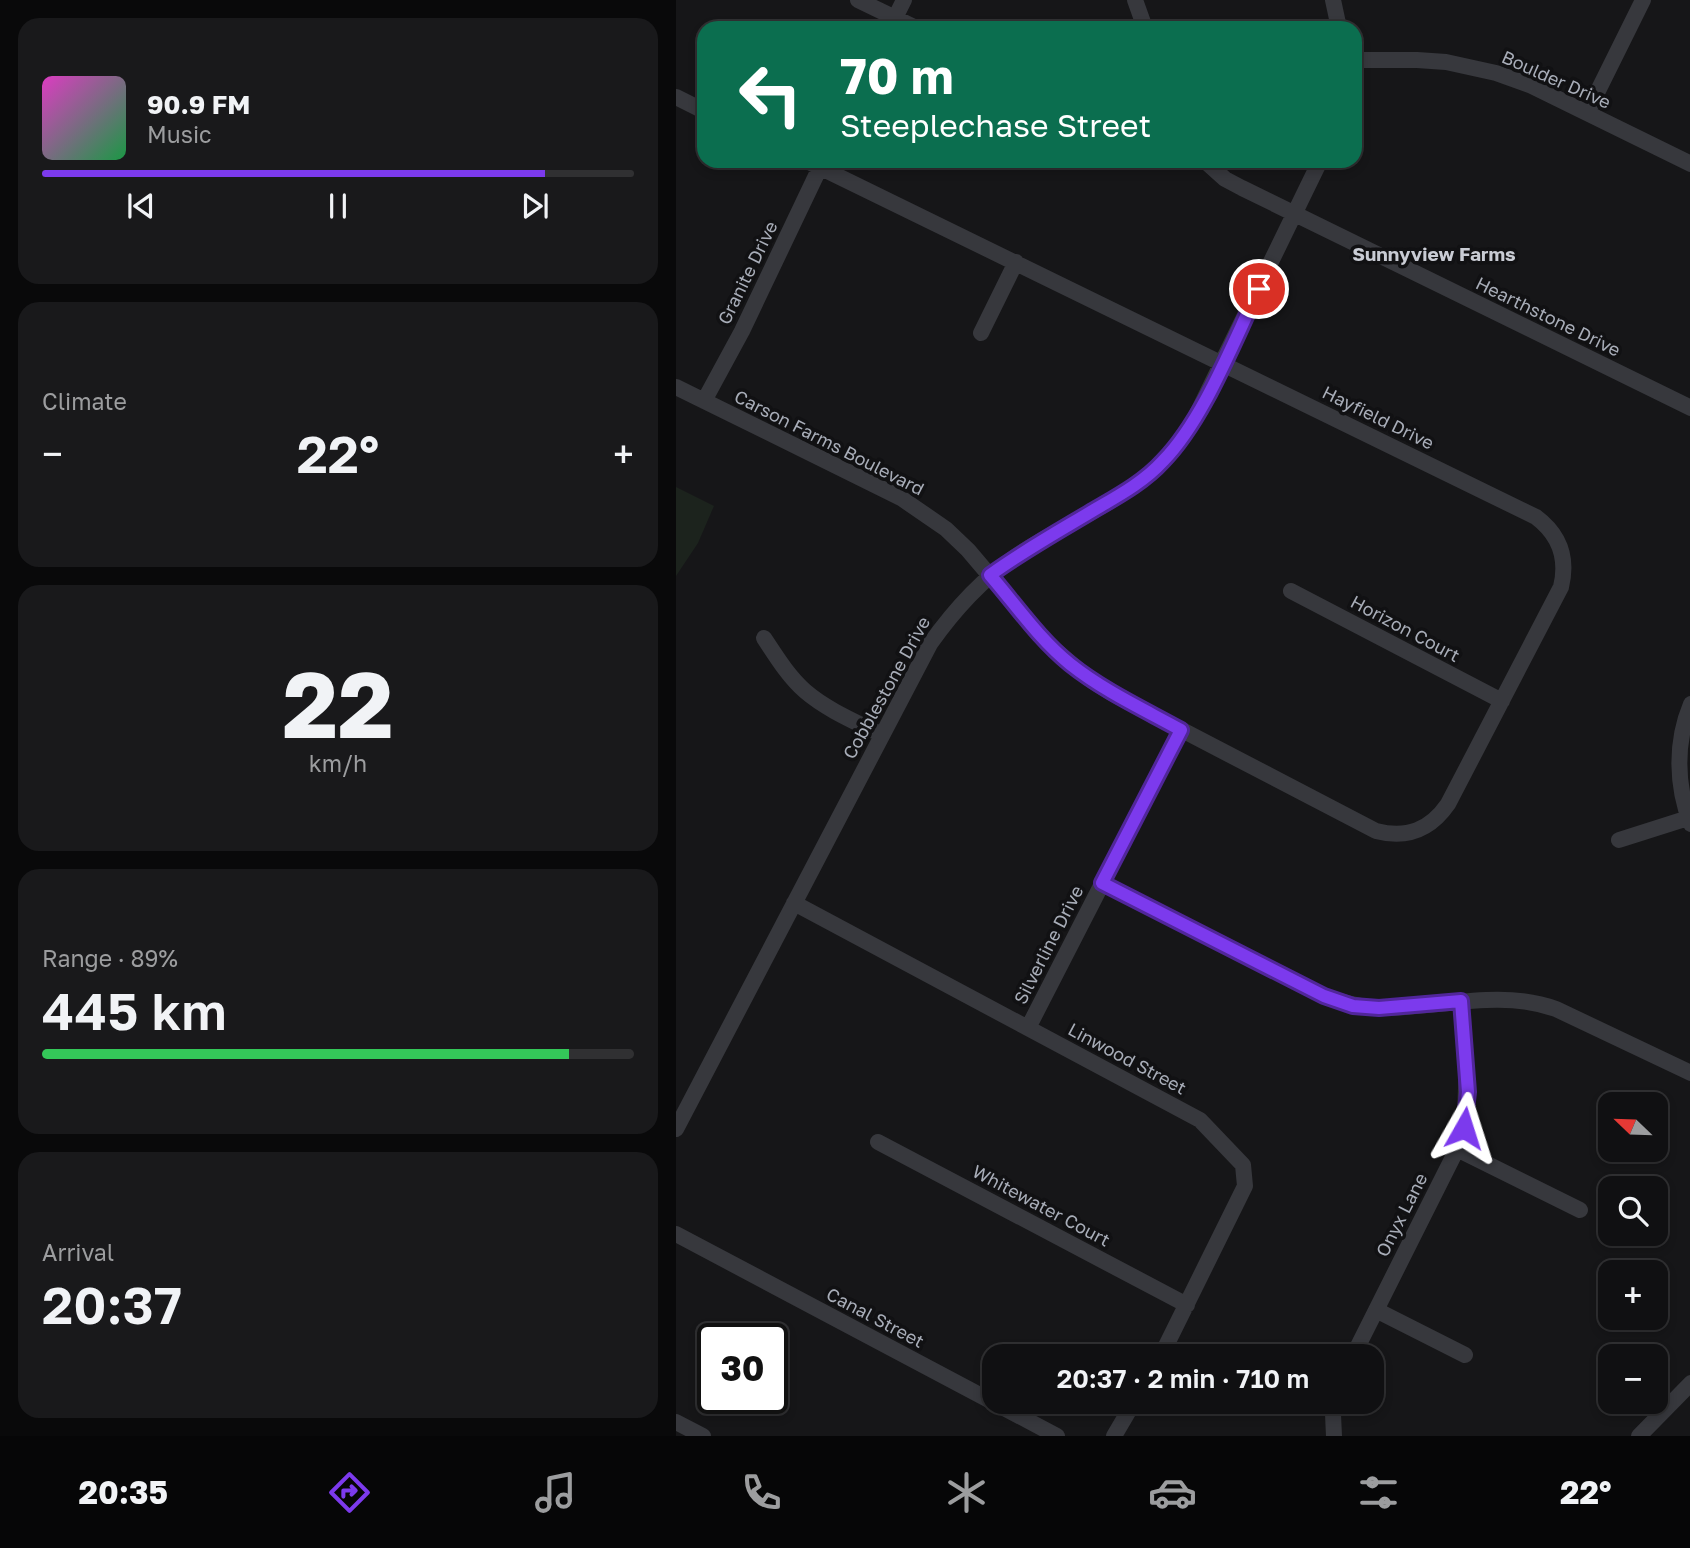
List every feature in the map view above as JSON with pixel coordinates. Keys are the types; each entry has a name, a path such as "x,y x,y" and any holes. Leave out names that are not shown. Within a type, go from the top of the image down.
{"street":[{"path":"859,0 889,21"},
{"path":"893,21 904,0"},
{"path":"1135,0 1142,21"},
{"path":"1333,0 1338,21"},
{"path":"1587,113 1643,0"},
{"name":"Boulder Drive","path":"1362,60 1417,60 1471,66 1532,86 1690,164"},
{"path":"676,97 697,108"},
{"name":"Granite Drive","path":"703,401 742,331 815,168"},
{"name":"Hayfield Drive","path":"827,168 1536,517 1551,531 1562,549 1564,561 1561,587 1502,701"},
{"name":"Hearthstone Drive","path":"1213,168 1226,179 1295,214 1690,408"},
{"name":"Cobblestone Drive","path":"676,1129 930,644 968,596 990,575 1017,556 1124,493 1162,462 1178,444 1194,420 1317,168"},
{"path":"981,333 1016,262"},
{"name":"Carson Farms Boulevard","path":"676,387 901,498 946,529 990,575 1046,642 1068,662 1113,694 1376,831 1403,835 1428,826 1439,817 1502,701"},
{"name":"Horizon Court","path":"1291,591 1502,701"},
{"path":"764,638 789,674 804,690 822,704 882,736"},
{"path":"1619,840 1689,821 1683,803 1679,754 1690,704"},
{"name":"Silverline Drive","path":"1028,1028 1181,730"},
{"path":"1102,883 1334,1000 1353,1006 1379,1008 1461,1001 1534,1001 1690,1073"},
{"name":"Linwood Street","path":"794,903 1200,1120 1243,1165 1245,1186 1167,1344"},
{"name":"Onyx Lane","path":"1359,1344 1457,1149 1464,1128 1468,1092 1461,1001"},
{"name":"Whitewater Court","path":"878,1142 1187,1305"},
{"path":"1457,1149 1580,1210"},
{"name":"Canal Street","path":"676,1234 1057,1436"},
{"path":"1376,1310 1465,1355"},
{"path":"1640,1436 1690,1383"},
{"path":"1114,1436 1127,1414"},
{"path":"1333,1414 1335,1436"},
{"path":"676,1422 703,1436"}],"shaded area":[{"path":"676,487 714,506 698,543 676,576"}],"district":[{"name":"Sunnyview Farms","path":"1434,254"}],"route":[{"path":"1259,289 1194,420 1162,462 1124,493 1017,556 990,575 1046,642 1068,662 1113,694 1181,730 1102,883 1324,996 1353,1006 1379,1008 1461,1001 1468,1092 1464,1128"}]}
